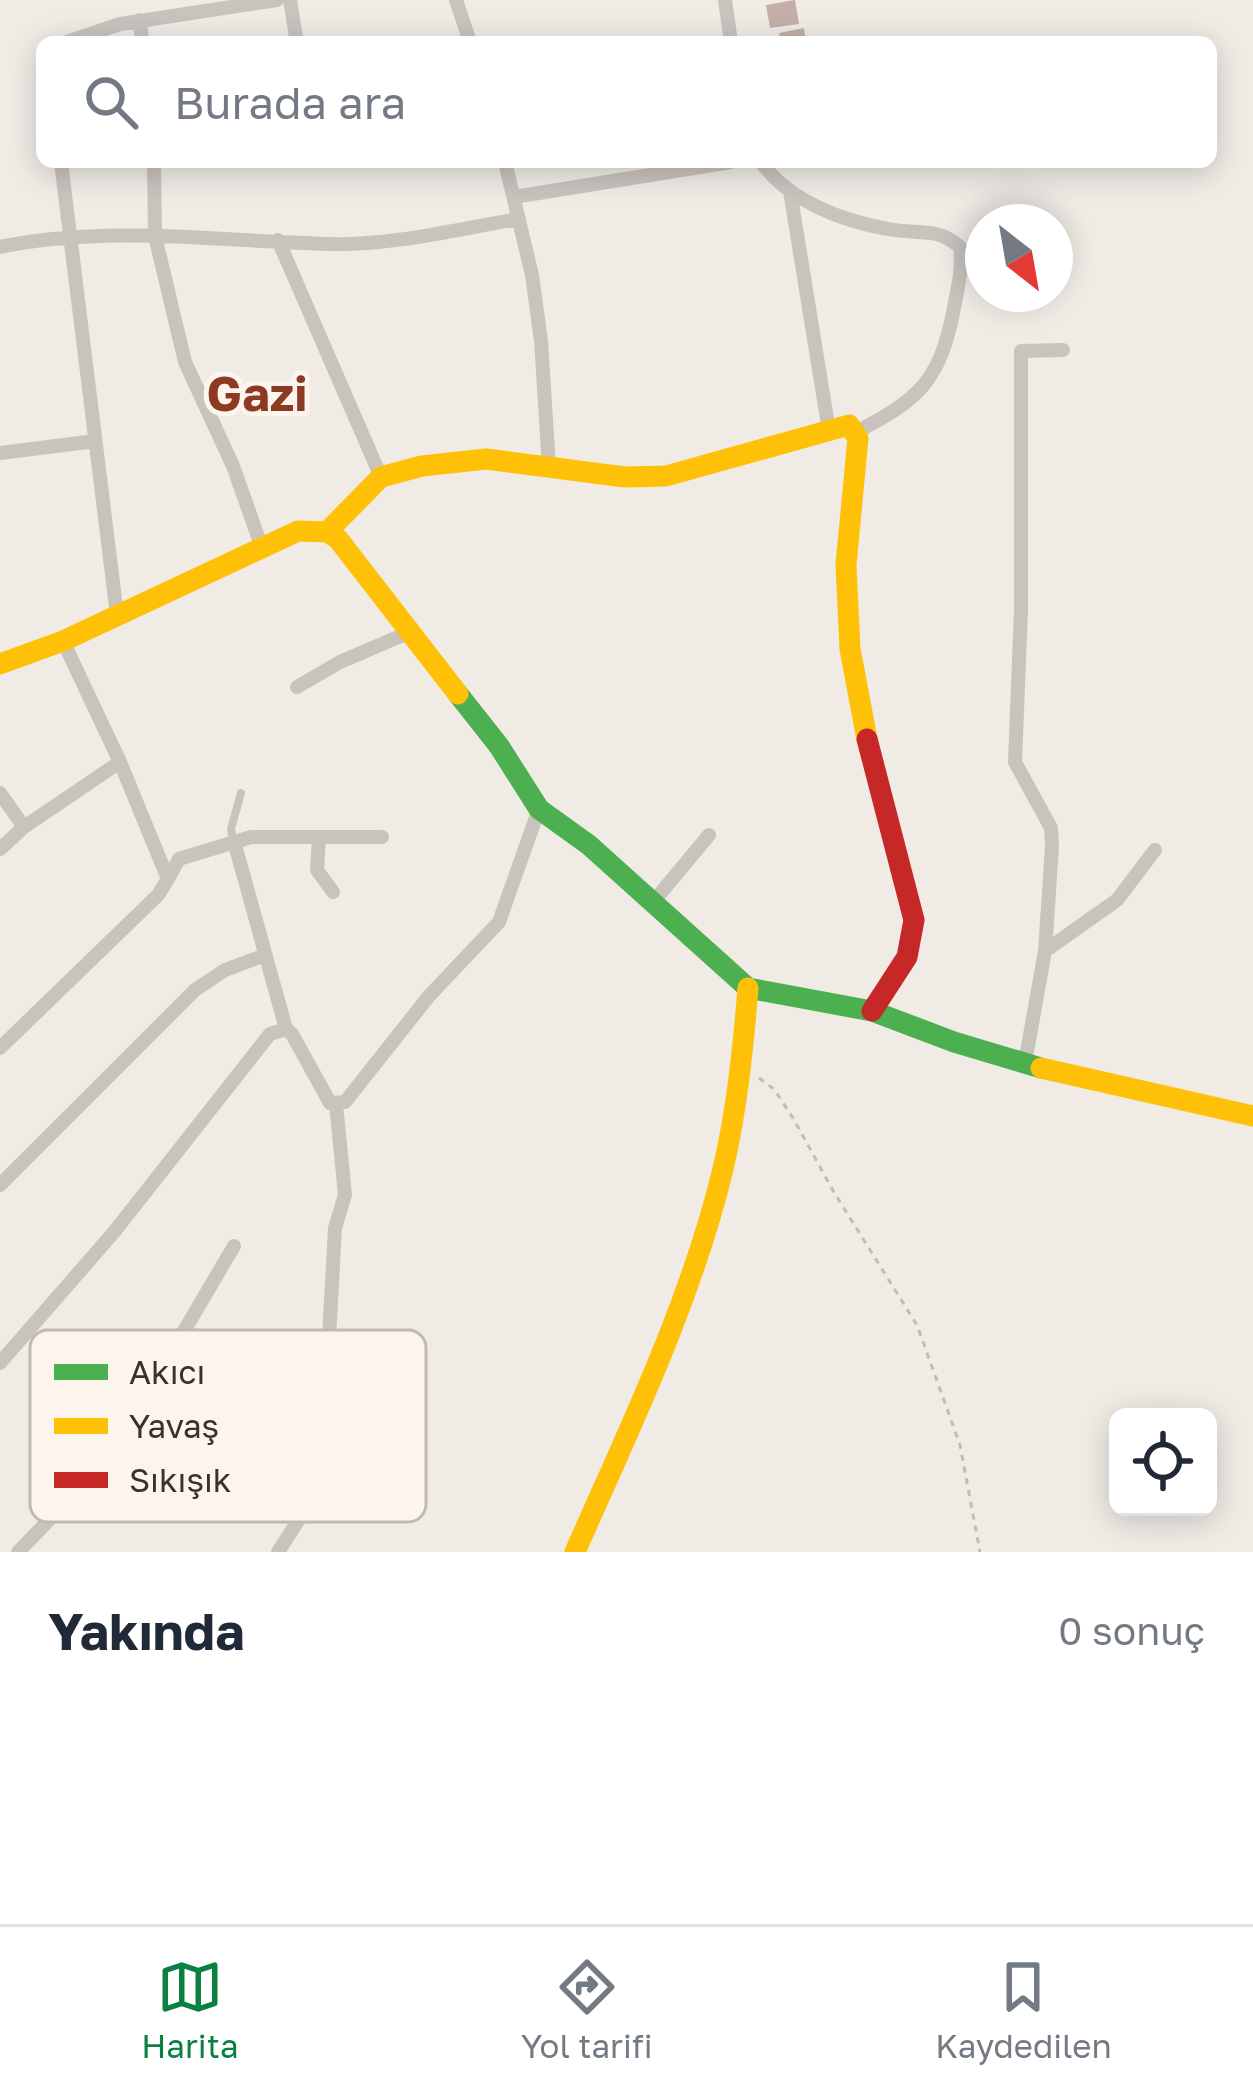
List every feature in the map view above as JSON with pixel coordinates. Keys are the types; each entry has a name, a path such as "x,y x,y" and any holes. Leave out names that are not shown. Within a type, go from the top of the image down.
{"street":[{"path":"87,36 140,20 277,0"},
{"path":"290,0 296,36"},
{"path":"456,0 468,36"},
{"path":"725,0 730,36"},
{"path":"140,20 141,36"},
{"path":"62,168 117,615"},
{"path":"154,168 155,236 185,362 233,466 262,548"},
{"path":"507,168 541,341 549,466"},
{"path":"514,197 694,168"},
{"path":"767,168 790,191 845,220 892,230 945,233 960,248 963,268 934,376 886,416 856,432"},
{"path":"790,191 829,431"},
{"path":"0,247 70,236 331,245 519,219"},
{"path":"278,240 381,478"},
{"path":"1025,1063 1045,950 1051,828 1015,762 1021,610 1021,351 1063,350"},
{"path":"327,532 381,478 422,466 486,459 626,477 665,476 849,425 856,432 853,520 846,565 850,649 870,754 914,920 914,943 900,973 872,1011"},
{"path":"0,453 95,441"},
{"path":"0,664 63,641 298,531 327,532 338,539 499,746 539,809 589,845 748,988 872,1011 1025,1063 1253,1116"},
{"path":"298,687 340,662 410,632"},
{"path":"63,641 168,879"},
{"path":"0,849 120,763"},
{"path":"0,793 25,827"},
{"path":"234,841 286,1029 303,1050 330,1103 336,1104 345,1102 429,996 499,922 539,809"},
{"path":"653,901 709,835"},
{"path":"0,1048 158,895 179,859 234,841 382,837"},
{"path":"320,838 317,870 333,892"},
{"path":"1045,950 1117,900 1155,850"},
{"path":"0,1185 195,990 238,964 265,955"},
{"path":"575,1552 689,1283 716,1196 741,1079 748,988"},
{"path":"0,1363 114,1232 264,1041 286,1029"},
{"path":"329,1330 335,1228 345,1195 336,1104"},
{"path":"185,1330 234,1246"},
{"path":"20,1551 48,1522"},
{"path":"278,1552 297,1522"}],"lane":[{"path":"234,841 231,830 242,793"}],"path":[{"path":"741,1079 763,1078 774,1089 917,1325 960,1445 980,1552"}],"building":[{"path":"795,0 799,24 770,28 766,5"},
{"path":"804,28 805,36 780,36"}],"traffic: fast":[{"path":"458,694 539,809 589,845 748,988 872,1011 1041,1068"}],"traffic: slow":[{"path":"327,532 381,477 422,466 486,459 625,477 666,476 849,425 858,438 846,565 850,649 867,739"},
{"path":"0,664 63,641 298,531 327,532 338,539 458,694"},
{"path":"575,1552 658,1364 710,1219 732,1124 748,988"},
{"path":"1041,1068 1253,1116"}],"traffic: jam":[{"path":"867,739 914,920 907,957 872,1011"}],"district":[{"name":"Gazi","path":"257,394"}]}
